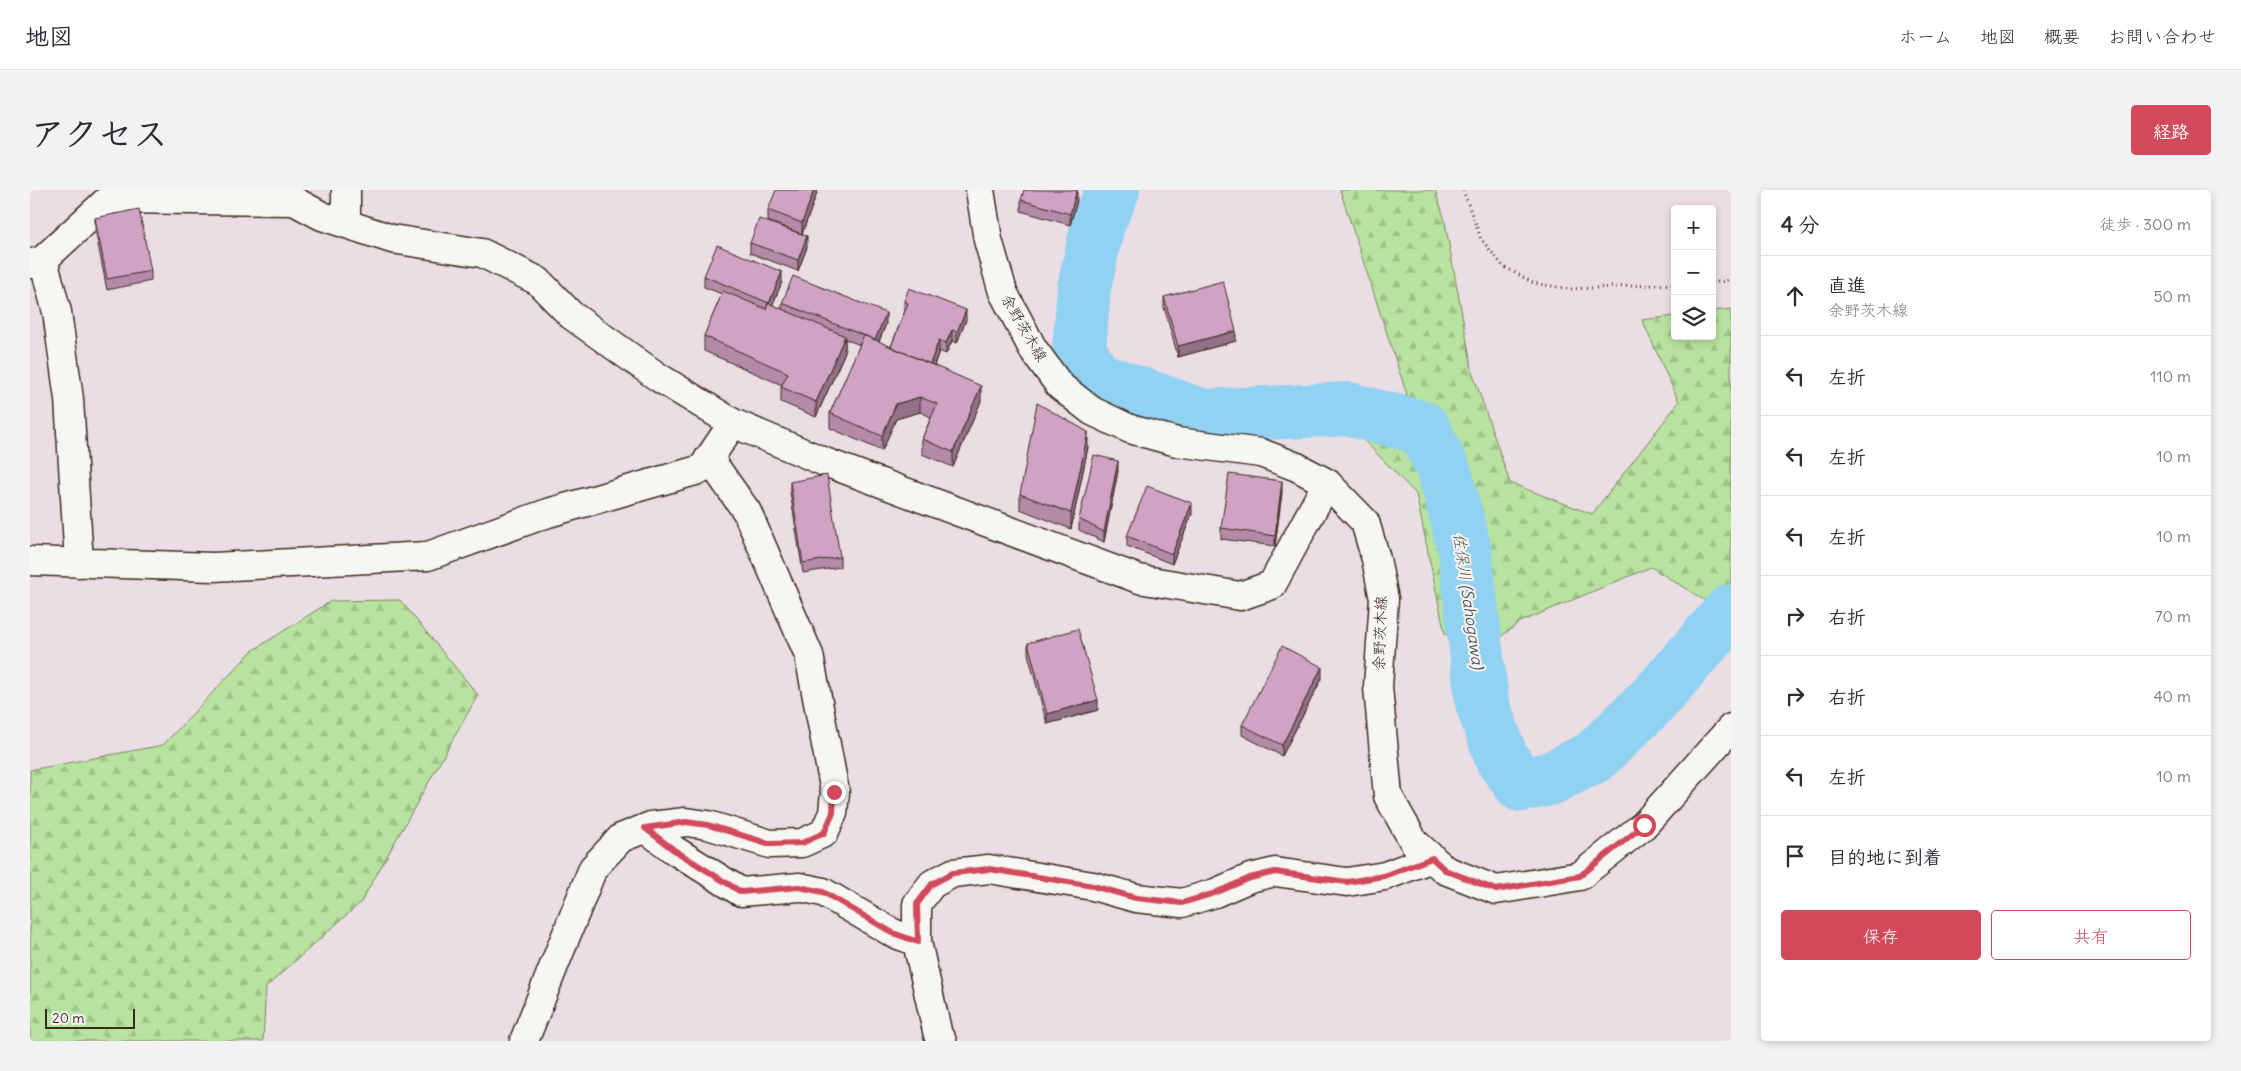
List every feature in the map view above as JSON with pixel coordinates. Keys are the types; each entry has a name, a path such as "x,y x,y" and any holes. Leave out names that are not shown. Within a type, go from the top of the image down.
{"street":[{"path":"346,190 346,224"},
{"name":"余野茨木線","path":"980,190 988,240 1002,292 1032,349 1060,386 1092,411 1130,429 1178,442 1261,453 1298,467 1327,483 1365,522 1376,559 1384,599 1378,686 1388,796 1414,842 1445,870 1496,890 1580,876 1644,825 1731,728"},
{"path":"79,563 69,400 57,312 37,262 109,199 294,201 322,216 392,239 482,253 538,281 571,315 658,377 733,423 825,462 1139,579 1240,596 1272,585 1327,483"},
{"path":"30,561 214,567 428,556 548,513 702,469 733,423"},
{"path":"524,1041 593,868 621,838 645,828 686,822 708,825 770,844 802,843 824,833 833,813 834,792 809,655 747,512 709,458"},
{"path":"645,828 674,850 741,892 799,887 823,892 893,933 918,942"},
{"path":"942,1041 938,1035 918,942 917,904 932,884 953,873 989,869 1093,886 1136,898 1182,903 1215,893 1250,878 1275,872 1347,882 1384,876 1432,858"}],"path":[{"path":"1463,190 1482,240 1503,266 1533,283 1570,289 1671,284"},
{"path":"1716,282 1723,282 1731,278"}],"green space":[{"path":"1340,190 1435,190 1444,217 1473,374 1510,483 1592,514 1679,402 1642,320 1671,316 1671,340 1716,340 1716,311 1731,309 1731,617 1651,567 1520,622 1484,650 1445,634 1416,494 1357,433 1407,395"},
{"path":"400,600 478,695 361,902 266,987 263,1041 30,1041 30,770 163,745 252,651 331,601"}],"building":[{"path":"776,190 814,190 802,223 768,210"},
{"path":"1024,190 1077,190 1070,214 1021,200"},
{"path":"139,209 151,271 107,279 95,218"},
{"path":"759,219 807,236 798,260 750,243"},
{"path":"717,245 782,272 769,303 704,276"},
{"path":"793,276 886,313 875,340 782,303"},
{"path":"1223,281 1236,331 1178,346 1164,297"},
{"path":"909,288 966,310 957,332 952,330 946,343 939,340 930,364 891,347 908,303 904,301"},
{"path":"723,291 766,309 768,303 845,336 816,402 781,387 788,373 704,336"},
{"path":"864,335 981,386 953,452 922,439 937,404 920,397 896,404 882,436 830,413"},
{"path":"1037,403 1088,432 1071,513 1020,494"},
{"path":"1094,455 1118,461 1104,532 1079,519"},
{"path":"1229,474 1282,481 1275,536 1221,528"},
{"path":"827,475 840,557 803,563 790,482"},
{"path":"1147,486 1192,503 1172,554 1127,536"},
{"path":"1078,629 1098,700 1047,714 1028,643"},
{"path":"1282,646 1322,667 1282,745 1242,725"}],"waterway":[{"name":"佐保川 (Sahogawa)","path":"1113,190 1098,224 1084,288 1079,349 1095,378 1203,416 1348,409 1423,428 1445,473 1465,551 1482,703 1502,759 1521,785 1549,779 1594,757 1653,700 1731,611"}],"route":[{"path":"834,792 833,813 824,833 802,843 770,844 708,825 686,822 645,828 674,850 741,892 799,887 823,892 893,933 918,942 917,904 932,884 953,873 989,869 1093,886 1136,898 1182,903 1215,893 1250,878 1275,872 1347,882 1384,876 1432,858 1445,870 1496,890 1580,876 1644,825"}]}
